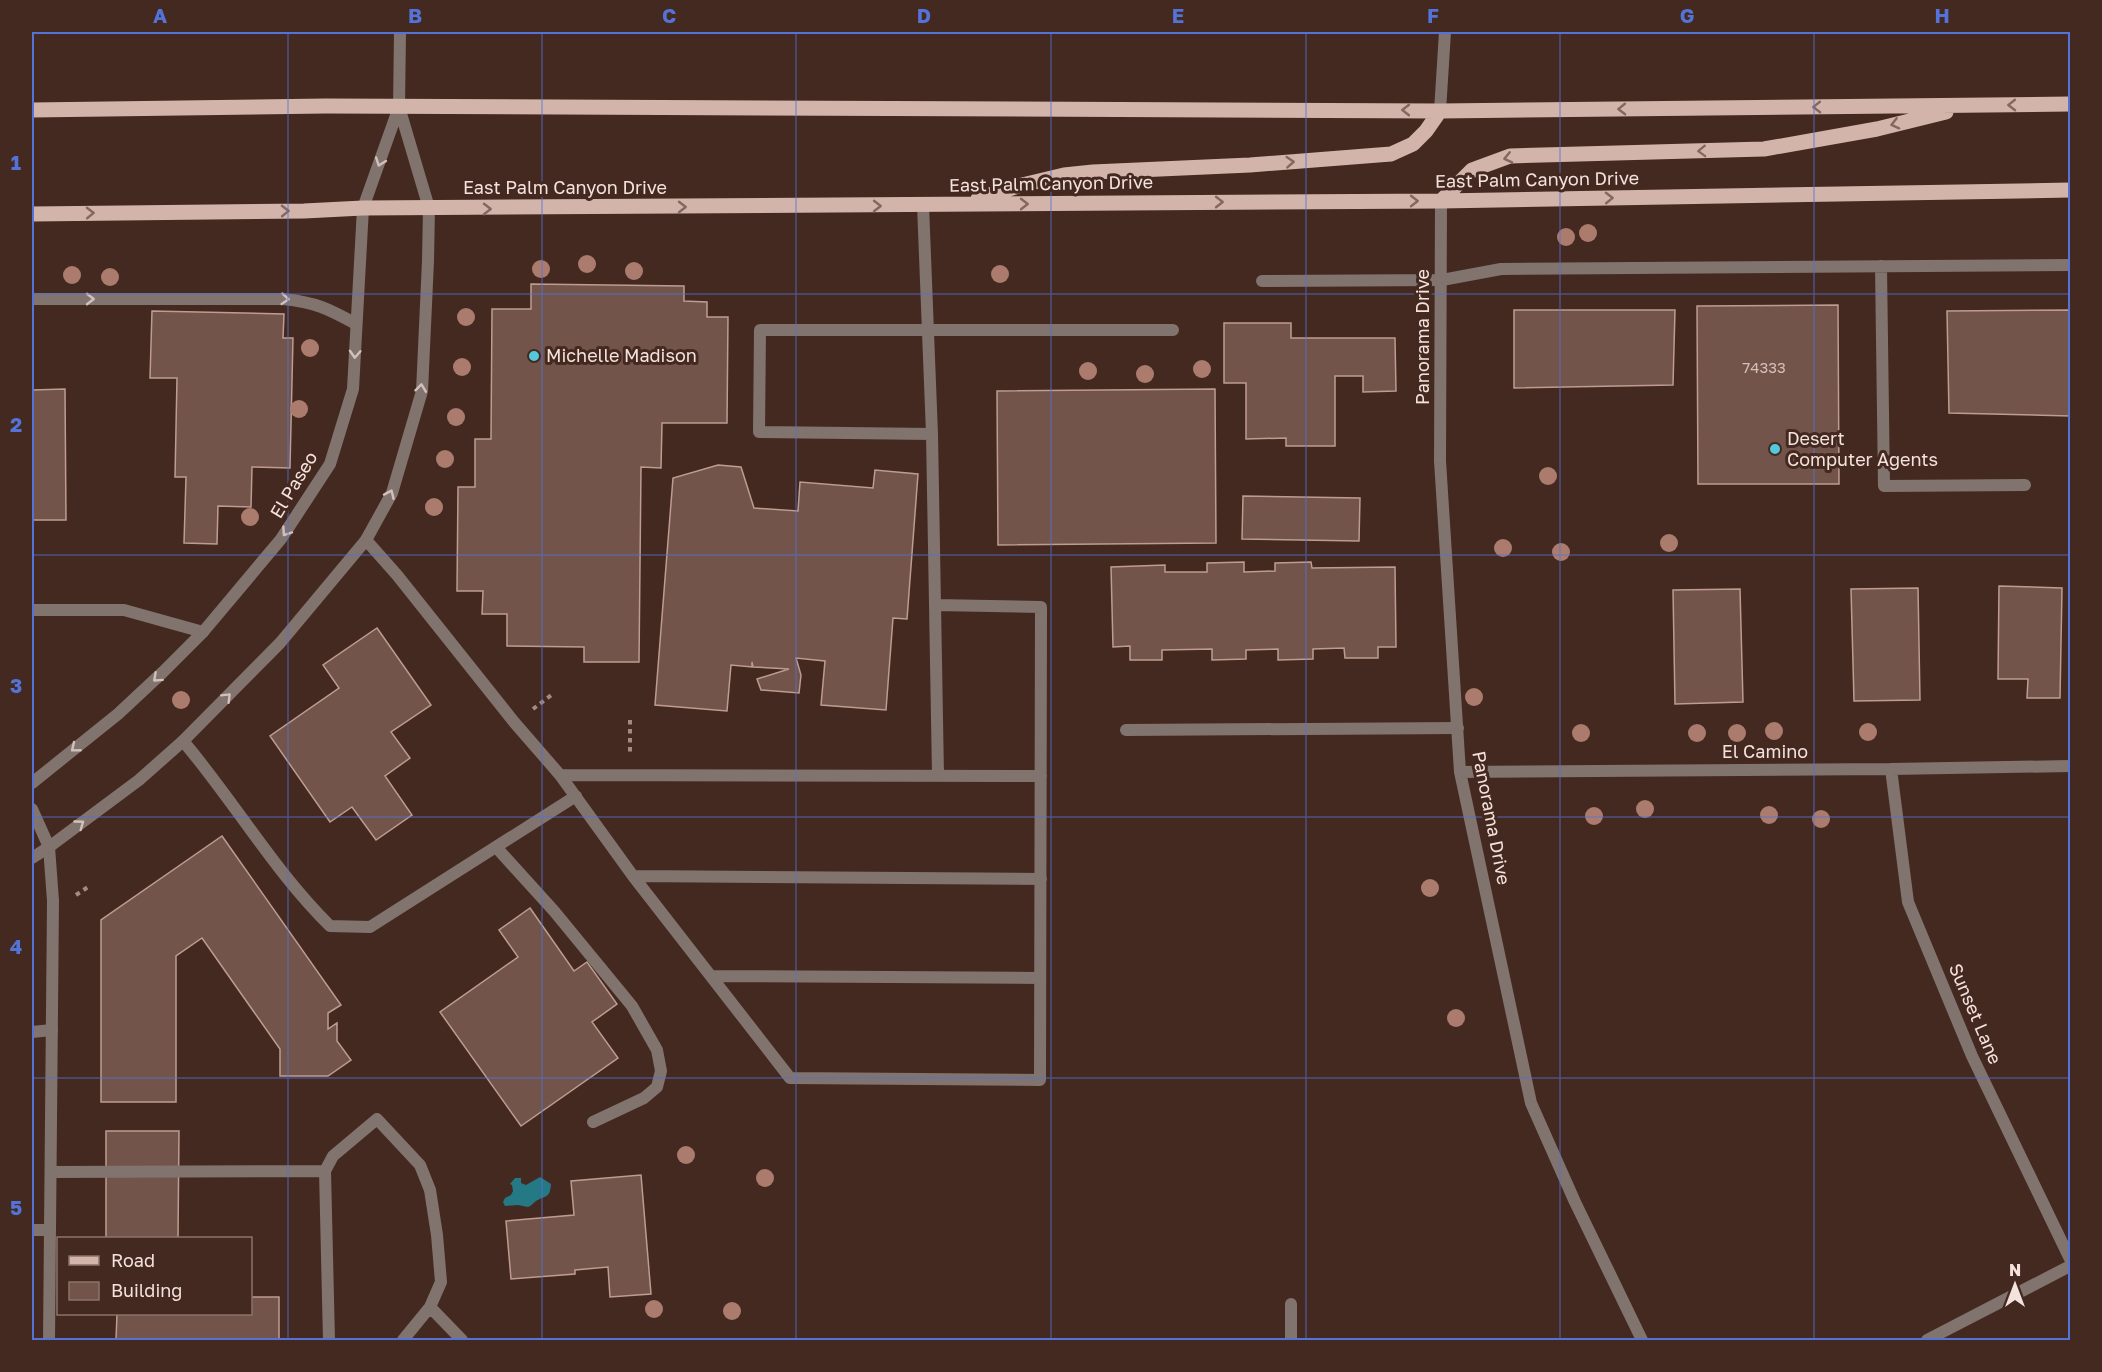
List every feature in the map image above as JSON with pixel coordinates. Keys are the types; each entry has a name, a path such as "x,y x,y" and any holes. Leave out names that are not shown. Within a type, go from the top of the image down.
{"main road":[{"path":"32,110 319,106 1440,111 2070,104"},
{"path":"1441,201 1472,170 1510,156 1764,150 1877,129 1972,105"},
{"path":"963,204 1018,186 1064,175 1250,165 1391,154 1413,144 1426,131 1440,111"},
{"name":"East Palm Canyon Drive","path":"32,214 304,211 363,208 1441,201 2070,190"}],"street":[{"path":"32,858 139,780 183,741 280,643 366,540 392,493 422,391 429,208 399,107 400,32"},
{"path":"1440,111 1445,32"},
{"name":"El Paseo","path":"32,783 118,714 203,632 281,539 330,464 353,389 363,208 399,107"},
{"name":"Panorama Drive","path":"1441,201 1440,461 1460,772 1532,1103 1575,1202 1642,1341"},
{"path":"923,205 932,434 938,775"},
{"path":"1262,281 1442,280 1501,269 2070,265"},
{"path":"1881,266 1884,486 2025,485"},
{"path":"32,299 283,299 309,302 356,324"},
{"path":"932,434 759,432 760,330 1173,330"},
{"path":"366,540 560,775 633,876 790,1078 1040,1080 1041,607 935,605"},
{"path":"32,610 124,610 203,632"},
{"path":"1126,730 1458,728"},
{"path":"183,741 213,777 304,900 330,926 370,927 576,796"},
{"name":"El Camino","path":"1460,772 2070,766"},
{"name":"Sunset Lane","path":"1891,769 1908,902 1972,1056 2070,1259"},
{"path":"560,775 1041,776"},
{"path":"32,809 49,847 53,901 50,1341"},
{"path":"496,847 554,911 632,1006 657,1050 661,1071 657,1087 644,1098 593,1122"},
{"path":"633,876 1041,879"},
{"path":"711,976 1040,978"},
{"path":"32,1032 52,1030"},
{"path":"329,1341 325,1171 333,1156 377,1119 420,1165 430,1190 437,1235 441,1282 430,1307 403,1341"},
{"path":"51,1172 325,1171"},
{"path":"32,1230 50,1230"},
{"path":"1927,1341 2070,1266"},
{"path":"1291,1304 1291,1341"},
{"path":"430,1307 462,1341"}],"path":[{"path":"630,720 630,775"}],"water":[{"path":"540,1177 551,1184 550,1192 546,1196 528,1207 505,1206 503,1202 513,1191 510,1184 515,1178 521,1178 521,1183 526,1185"}],"building":[{"path":"531,284 684,286 684,301 707,302 707,317 728,317 727,423 662,423 661,468 641,467 639,662 584,662 584,647 507,646 507,614 482,614 483,591 457,591 458,487 475,487 475,439 491,439 492,309 531,309"},
{"path":"1838,305 1839,484 1698,484 1697,306"},
{"path":"1514,310 1675,310 1673,385 1514,388"},
{"path":"2070,310 2070,416 1949,413 1947,311"},
{"path":"152,311 284,314 283,338 293,338 290,468 252,467 251,507 218,506 217,544 184,543 186,477 175,477 177,378 150,378"},
{"path":"1224,323 1291,323 1291,338 1395,338 1396,391 1363,392 1363,376 1335,376 1335,446 1286,446 1286,438 1246,439 1246,383 1224,383"},
{"path":"65,389 66,520 32,520 32,390"},
{"path":"1215,389 1216,543 998,545 997,391"},
{"path":"718,465 741,467 754,508 798,511 800,482 873,488 875,470 918,474 907,619 893,618 886,710 821,705 825,661 796,658 801,675 799,693 761,690 757,679 789,669 753,667 752,662 752,667 731,665 727,711 655,705 673,478"},
{"path":"1243,496 1360,498 1359,541 1242,539"},
{"path":"1244,562 1244,572 1275,571 1275,563 1311,562 1312,568 1395,567 1396,647 1378,647 1378,658 1345,658 1344,648 1313,649 1313,659 1278,660 1278,649 1246,650 1246,659 1212,660 1212,649 1162,650 1162,660 1130,660 1130,646 1113,647 1111,567 1165,565 1165,572 1207,572 1207,563"},
{"path":"1999,586 2062,588 2060,698 2027,698 2028,679 1998,679"},
{"path":"1918,588 1920,700 1854,701 1851,589"},
{"path":"1740,589 1743,702 1675,704 1673,590"},
{"path":"377,628 431,705 391,732 410,758 385,776 412,815 376,840 352,807 330,822 270,736 339,688 323,665"},
{"path":"222,836 341,1005 328,1013 328,1029 337,1023 337,1041 351,1060 328,1076 280,1076 280,1049 202,938 176,956 176,1102 101,1102 101,920"},
{"path":"530,908 574,971 587,962 617,1004 592,1022 618,1058 521,1126 440,1012 518,957 499,930"},
{"path":"106,1131 179,1131 178,1237 106,1237"},
{"path":"641,1175 651,1294 610,1297 608,1267 575,1270 575,1274 511,1279 506,1221 574,1215 571,1181"},
{"path":"252,1297 279,1297 279,1340 116,1340 117,1315 252,1315"}],"place":[{"name":"Michelle Madison","path":"534,356"},
{"name":"Desert Computer Agents","path":"1775,449"}]}
